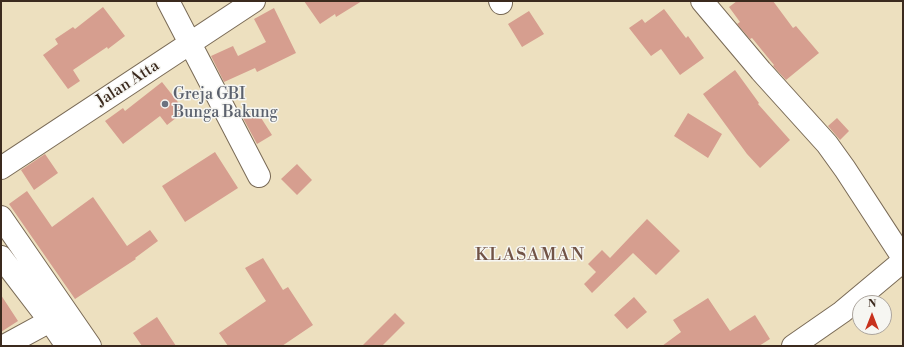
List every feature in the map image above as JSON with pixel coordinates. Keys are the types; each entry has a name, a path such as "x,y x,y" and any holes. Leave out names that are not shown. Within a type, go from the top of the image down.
{"main road":[{"path":"168,1 259,176"},
{"name":"Jalan Atta","path":"1,168 254,1"},
{"path":"702,1 761,71 827,144 845,169 903,259 842,312 793,346"},
{"path":"1,217 90,346"},
{"path":"1,257 50,321 67,346"},
{"path":"4,346 50,321"}],"building":[{"path":"304,1 362,1 336,17 335,14 320,24"},
{"path":"737,1 773,1 793,28 796,26 819,53 786,80 773,66 774,65 752,38 750,39 737,24 740,22 729,7"},
{"path":"103,7 125,36 108,49 107,47 73,70 80,81 68,89 43,55 58,44 55,39 73,27 75,29"},
{"path":"274,8 296,53 257,72 255,68 224,82 211,56 233,46 238,56 266,42 254,19"},
{"path":"664,9 686,38 688,36 704,58 680,75 661,49 651,56 629,28 642,19 645,23"},
{"path":"529,11 544,34 522,47 508,24"},
{"path":"735,70 759,103 758,104 790,140 760,168 747,154 703,94"},
{"path":"162,82 185,111 167,125 160,116 123,144 105,121 123,108 125,111"},
{"path":"256,110 272,135 257,144 243,118"},
{"path":"688,113 722,134 708,158 674,136"},
{"path":"837,118 849,131 840,140 828,126"},
{"path":"215,152 238,188 185,222 162,186"},
{"path":"45,154 58,173 34,190 21,170"},
{"path":"297,164 312,180 297,195 281,179"},
{"path":"27,191 52,227 93,197 127,246 150,230 158,241 135,258 136,259 75,299 9,204"},
{"path":"647,219 680,251 656,275 633,253 592,293 584,284 596,272 588,264 602,250 610,258"},
{"path":"263,258 283,290 288,287 313,325 282,346 228,346 219,333 266,301 245,268"},
{"path":"1,295 18,321 1,332"},
{"path":"634,297 647,312 627,329 614,315"},
{"path":"708,298 730,331 755,315 770,339 759,346 662,346 681,332 673,320"},
{"path":"395,313 405,323 382,346 362,346"},
{"path":"157,317 176,346 142,346 133,333"}],"place":[{"name":"Greja GBI Bunga Bakung","path":"165,104"}],"district":[{"name":"KLASAMAN","path":"530,256"}]}
